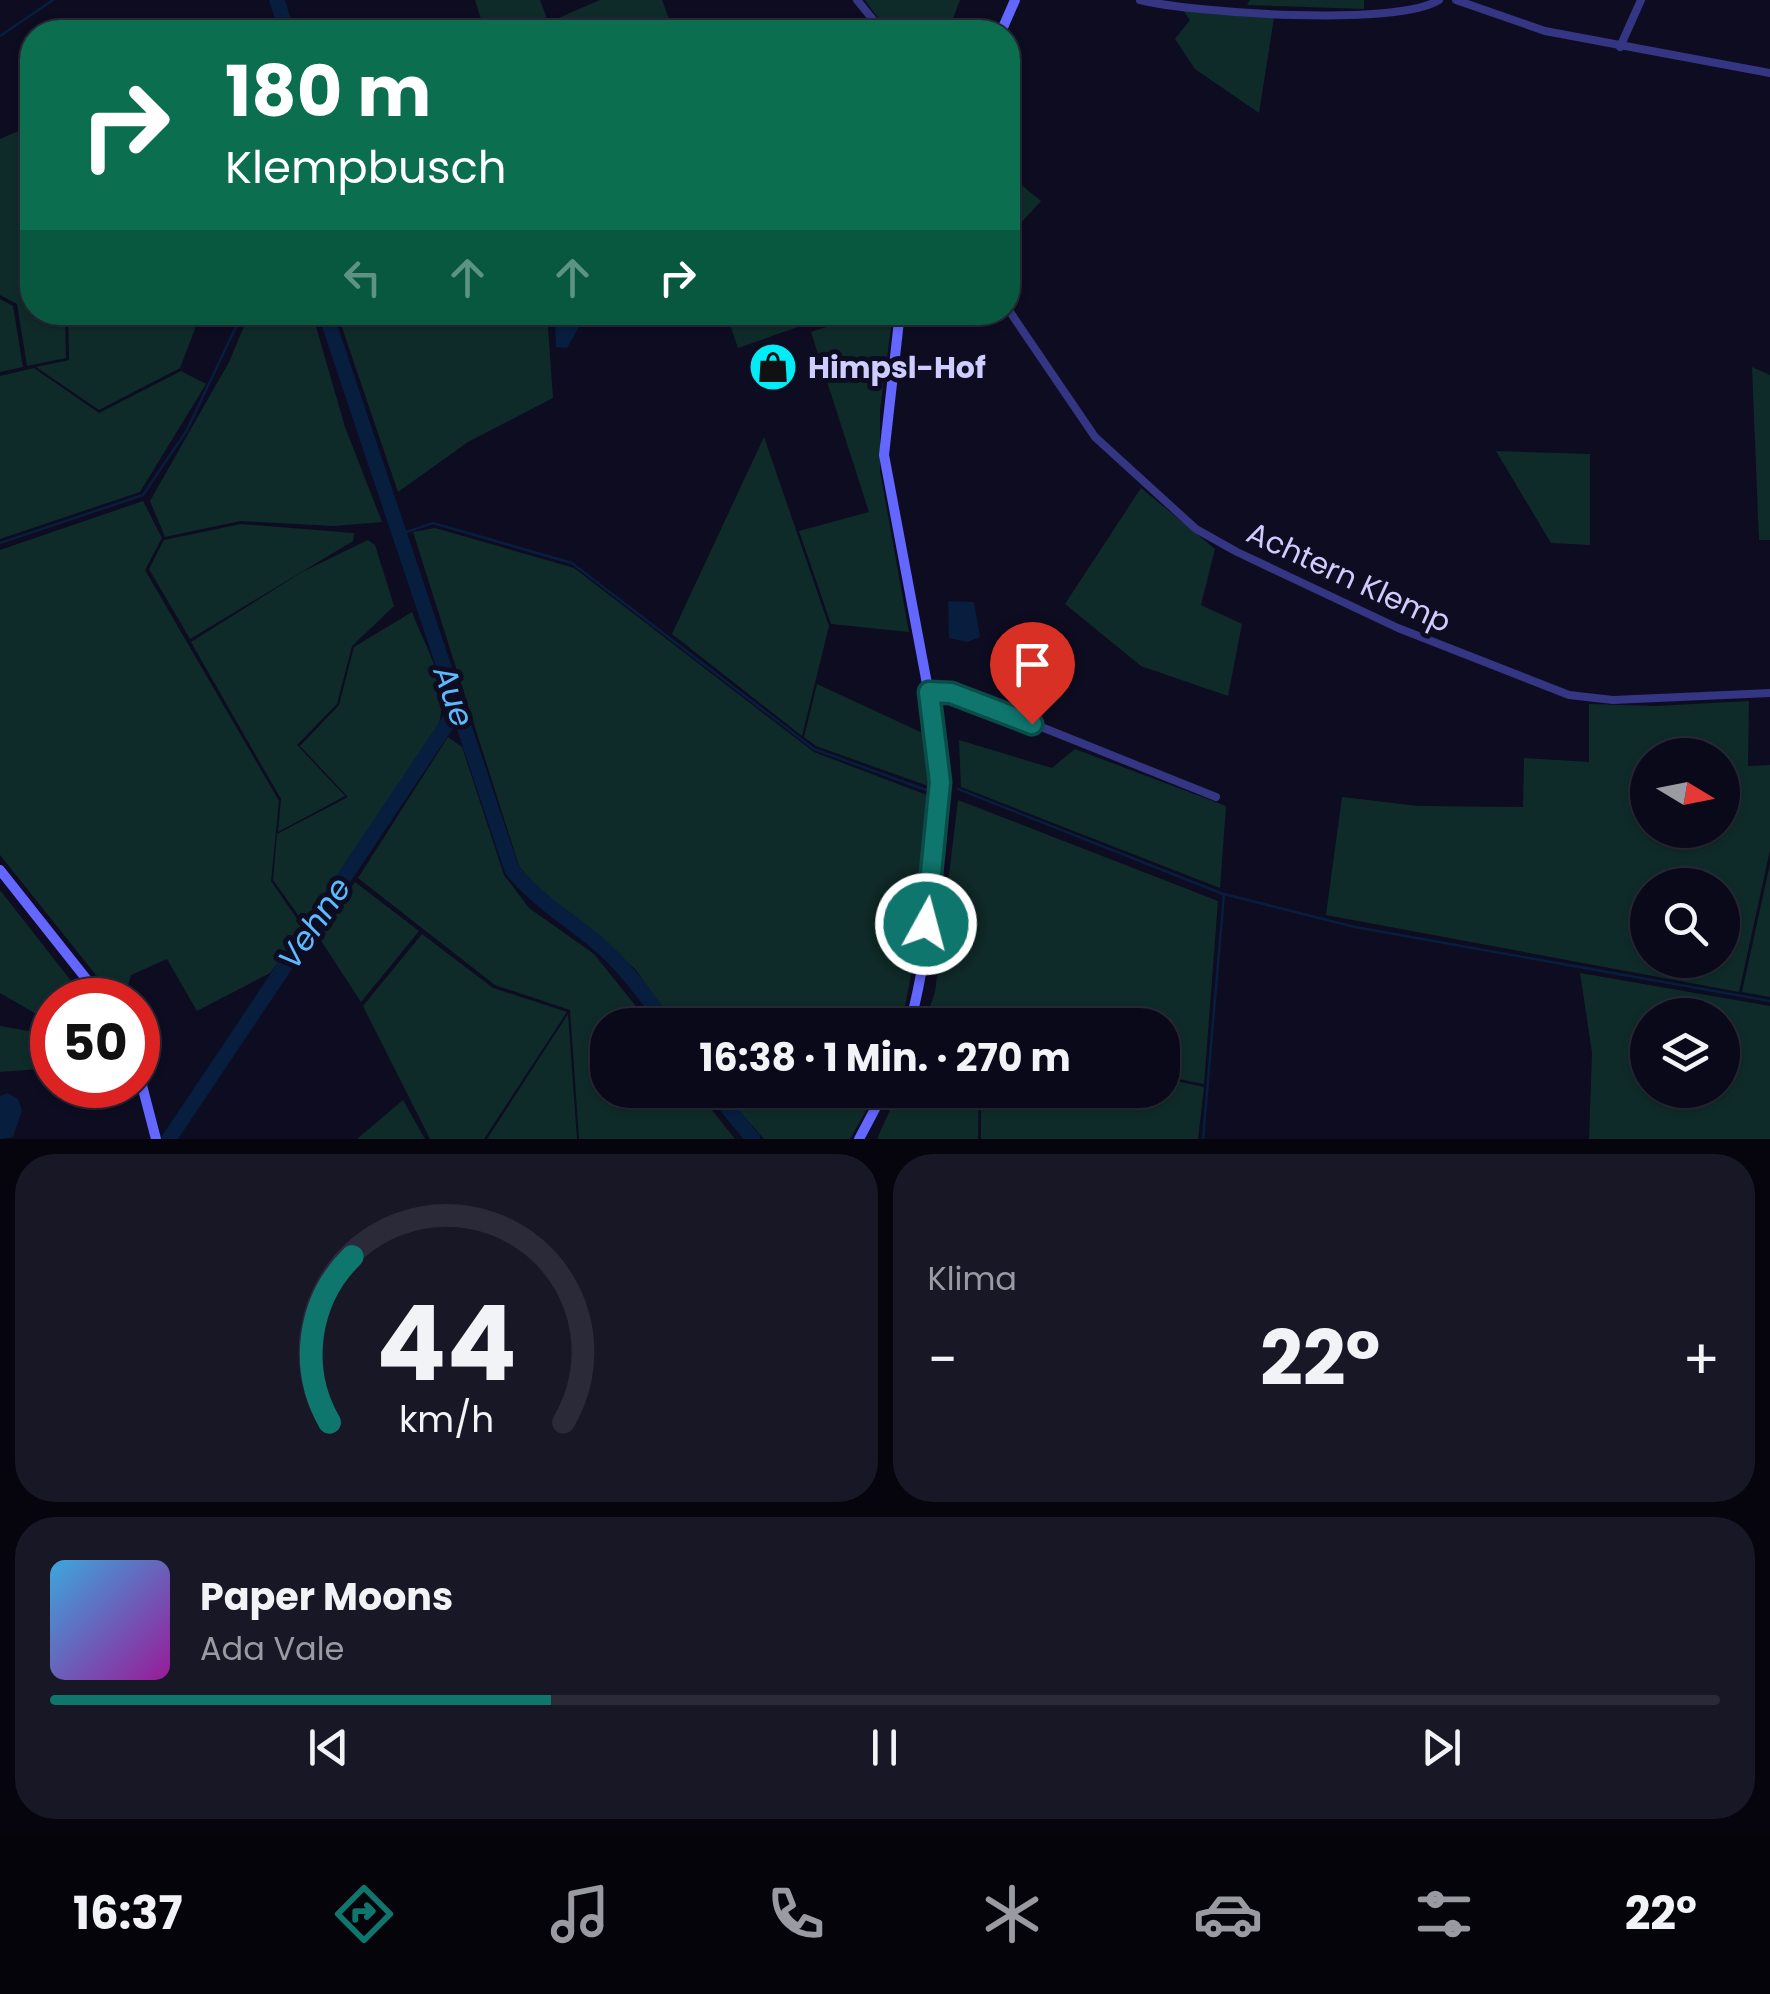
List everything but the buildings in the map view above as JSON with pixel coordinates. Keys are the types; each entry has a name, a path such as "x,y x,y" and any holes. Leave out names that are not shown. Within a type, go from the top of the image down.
{"main road":[{"path":"899,325 884,456 937,737 939,817 912,1008"},
{"path":"0,870 86,978"},
{"path":"148,1108 156,1139"},
{"path":"859,1139 875,1108"}],"street":[{"path":"857,0 873,20"},
{"path":"1140,0 1348,18 1424,10 1439,0"},
{"path":"1456,0 1545,31 1770,73"},
{"path":"1620,46 1642,0"},
{"name":"Achtern Klemp","path":"1019,325 1095,436 1196,529 1237,552 1398,628 1568,695 1613,700 1770,693"},
{"path":"929,692 938,690 968,698 1216,797"}],"green space":[{"path":"475,0 540,0 548,20 481,20"},
{"path":"600,0 662,0 670,20 556,20"},
{"path":"865,0 960,0 952,20 879,20"},
{"path":"1250,0 1364,0 1364,9 1247,5"},
{"path":"1183,10 1274,18 1259,113 1195,69 1175,39 1190,20"},
{"path":"20,130 20,323 17,304 0,295 0,139"},
{"path":"1020,184 1041,201 1020,224"},
{"path":"0,299 13,306 23,367 0,372"},
{"path":"20,325 65,325 66,358 27,366"},
{"path":"68,325 196,325 180,368 99,410 36,367 69,360"},
{"path":"245,325 315,325 345,427 382,522 334,526 240,521 165,537 150,501 229,362"},
{"path":"341,325 548,325 553,398 468,442 398,492"},
{"path":"730,325 804,325 738,348"},
{"path":"832,325 891,325 880,410 880,471 909,632 831,624 799,531 869,512 811,332"},
{"path":"1752,367 1770,375 1770,540 1759,540"},
{"path":"34,368 99,413 181,371 206,384 140,492 0,539 0,376"},
{"path":"764,437 829,626 802,736 672,634"},
{"path":"1496,451 1590,454 1590,545 1551,543"},
{"path":"1141,488 1215,549 1201,605 1242,624 1228,696 1141,666 1065,604"},
{"path":"143,501 162,538 145,570 279,801 271,881 304,929 270,973 197,1011 167,959 130,978 98,978 0,855 0,550"},
{"path":"241,524 354,533 353,541 190,639 149,569 164,540"},
{"path":"435,528 574,568 814,752 932,797 904,1008 663,1008 635,969 539,890 519,866 413,532"},
{"path":"368,540 375,545 394,606 352,646 337,704 297,745 345,796 278,832 281,799 191,642 302,572"},
{"path":"412,612 440,684 437,729 306,926 273,880 277,834 348,797 300,746 339,705 354,647"},
{"path":"817,684 929,736 931,787 816,746 804,737"},
{"path":"1749,701 1748,766 1770,765 1770,850 1739,992 1664,978 1740,978 1740,868 1630,868 1630,972 1326,915 1342,797 1418,806 1523,807 1524,758 1589,762 1589,704 1656,706"},
{"path":"448,737 462,747 504,875 529,908 594,954 637,1008 590,1008 590,1108 710,1108 735,1139 579,1139 570,1010 495,985 358,878"},
{"path":"959,740 1052,768 1075,749 1226,806 1220,888 961,787"},
{"path":"958,800 1218,901 1204,1084 1180,1079 1180,1008 930,1008 935,992"},
{"path":"1770,864 1770,997 1742,992"},
{"path":"355,882 419,931 361,1002 318,936"},
{"path":"0,890 69,978 30,978 30,1010 0,993"},
{"path":"422,934 493,988 567,1012 484,1139 430,1139 363,1006"},
{"path":"1580,973 1724,998 1630,998 1630,1108 1740,1108 1740,1001 1770,1006 1770,1139 1589,1139 1592,1053"},
{"path":"568,1014 577,1139 487,1139"},
{"path":"0,1026 30,1031 30,1070 0,1072"},
{"path":"1180,1082 1204,1087 1198,1139 981,1139 981,1108 1180,1108"},
{"path":"403,1100 425,1139 357,1139"},
{"path":"737,1108 867,1109 850,1139 764,1139"},
{"path":"891,1108 979,1108 978,1139 877,1139"}],"water":[{"path":"555,325 580,325 567,348 556,347"},
{"path":"948,601 974,602 980,637 967,642 949,638"},
{"path":"8,1093 18,1099 22,1110 13,1137 0,1139 0,1096"}],"waterway":[{"path":"24,20 53,0"},
{"name":"Aue","path":"277,0 283,20"},
{"path":"0,36 20,22"},
{"path":"0,543 143,495 187,430 237,325"},
{"name":"Aue","path":"329,325 512,870 615,960 654,1008"},
{"path":"398,535 433,523 572,563 814,749 926,790"},
{"name":"Vehne","path":"169,1139 459,706"},
{"path":"958,789 1223,894"},
{"path":"1203,1139 1224,894 1355,927 1770,1001"},
{"name":"Aue","path":"728,1108 753,1139"}],"place":[{"name":"Himpsl-Hof","path":"773,367"}],"route":[{"path":"926,924 940,782 929,692 938,690 968,698 1032,724"}]}
